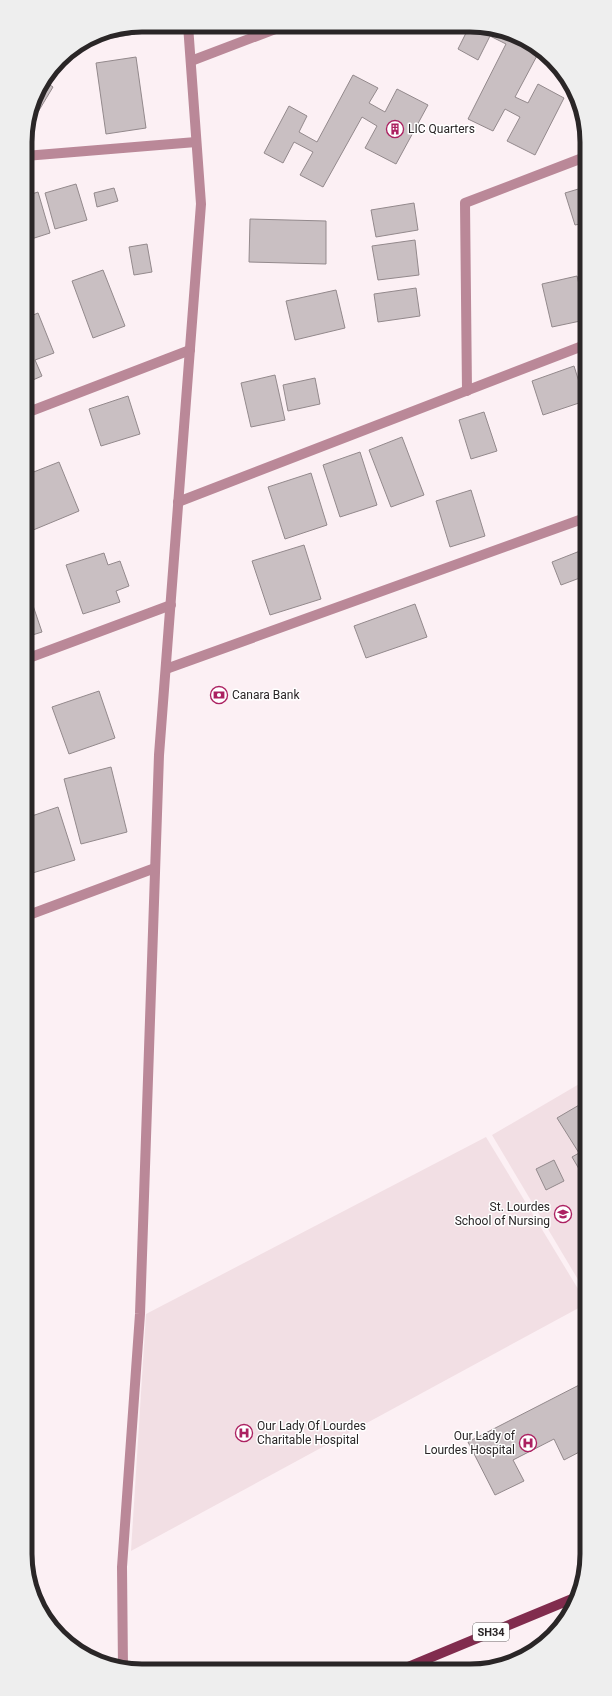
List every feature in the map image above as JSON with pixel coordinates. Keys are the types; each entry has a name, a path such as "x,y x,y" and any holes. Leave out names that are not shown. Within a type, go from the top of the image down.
{"main road":[{"name":"SH34","path":"415,1664 570,1600"}],"street":[{"path":"123,1662 122,1566 140,1314 159,755 201,204 189,32"},
{"path":"191,61 267,32"},
{"path":"32,155 196,142"},
{"path":"467,391 465,203 580,159"},
{"path":"178,502 580,347"},
{"path":"32,411 190,350"},
{"path":"166,669 580,520"},
{"path":"32,657 171,605"},
{"path":"32,914 156,868"}],"shaded area":[{"name":"St. Lourdes School of Nursing","path":"580,1084 580,1283 492,1135"},
{"name":"Our Lady Of Lourdes Charitable Hospital","path":"486,1137 580,1292 580,1307 131,1551 146,1314"}],"building":[{"path":"135,32 135,34 101,40 120,34"},
{"name":"LIC Quarters","path":"466,32 485,33 512,40 537,55 515,97 528,103 538,84 564,98 535,155 507,141 520,117 505,109 493,131 468,119 506,44 490,36 478,60 458,49"},
{"path":"136,57 146,128 106,134 96,63"},
{"name":"LIC Quarters","path":"353,75 378,88 369,103 385,112 397,89 428,105 396,164 365,148 377,126 362,117 323,187 300,175 313,152 294,142 283,163 264,153 289,106 307,116 299,132 317,142"},
{"path":"48,84 53,87 35,117 40,100"},
{"path":"76,184 87,220 55,229 45,193"},
{"path":"114,188 118,201 97,207 94,193"},
{"path":"580,188 580,224 575,225 565,193"},
{"path":"38,192 50,233 32,239 32,194"},
{"path":"414,203 418,230 376,237 371,210"},
{"path":"250,219 326,221 326,264 249,262"},
{"path":"415,240 419,275 378,280 372,246"},
{"path":"147,244 152,272 134,275 129,247"},
{"path":"103,270 125,326 93,338 72,281"},
{"path":"577,276 580,289 580,321 552,327 542,284"},
{"path":"416,288 420,316 378,322 374,294"},
{"path":"336,290 345,328 295,340 286,301"},
{"path":"38,313 54,353 35,360 42,376 32,380 32,316"},
{"path":"574,366 580,385 580,403 543,415 532,381"},
{"path":"275,375 285,420 251,427 241,383"},
{"path":"315,378 320,404 288,411 283,385"},
{"path":"128,396 140,434 101,446 89,409"},
{"path":"484,412 497,451 471,459 459,420"},
{"path":"402,437 424,495 391,507 369,450"},
{"path":"360,452 377,505 340,517 323,465"},
{"path":"59,462 79,511 32,531 32,473"},
{"path":"311,473 327,525 285,539 268,487"},
{"path":"471,490 485,536 450,547 436,501"},
{"path":"304,545 321,599 270,615 252,561"},
{"path":"580,551 580,578 561,585 552,562"},
{"path":"104,553 108,565 120,561 129,586 116,591 120,602 83,614 66,565"},
{"path":"32,603 42,632 32,635"},
{"path":"415,604 427,637 366,658 354,626"},
{"path":"99,691 115,738 69,754 52,707"},
{"path":"111,767 127,832 81,844 64,779"},
{"path":"58,807 75,860 32,873 32,816"},
{"path":"580,1105 580,1171 572,1157 579,1153 557,1118"},
{"path":"554,1160 564,1181 546,1190 536,1169"},
{"path":"580,1385 580,1452 564,1460 554,1439 513,1460 524,1481 495,1495 468,1442"}],"place":[{"name":"LIC Quarters","path":"395,129"},
{"name":"Canara Bank","path":"219,695"},
{"name":"St. Lourdes School of Nursing","path":"563,1214"},
{"name":"Our Lady Of Lourdes Charitable Hospital","path":"244,1433"},
{"name":"Our Lady of Lourdes Hospital","path":"528,1443"}]}
